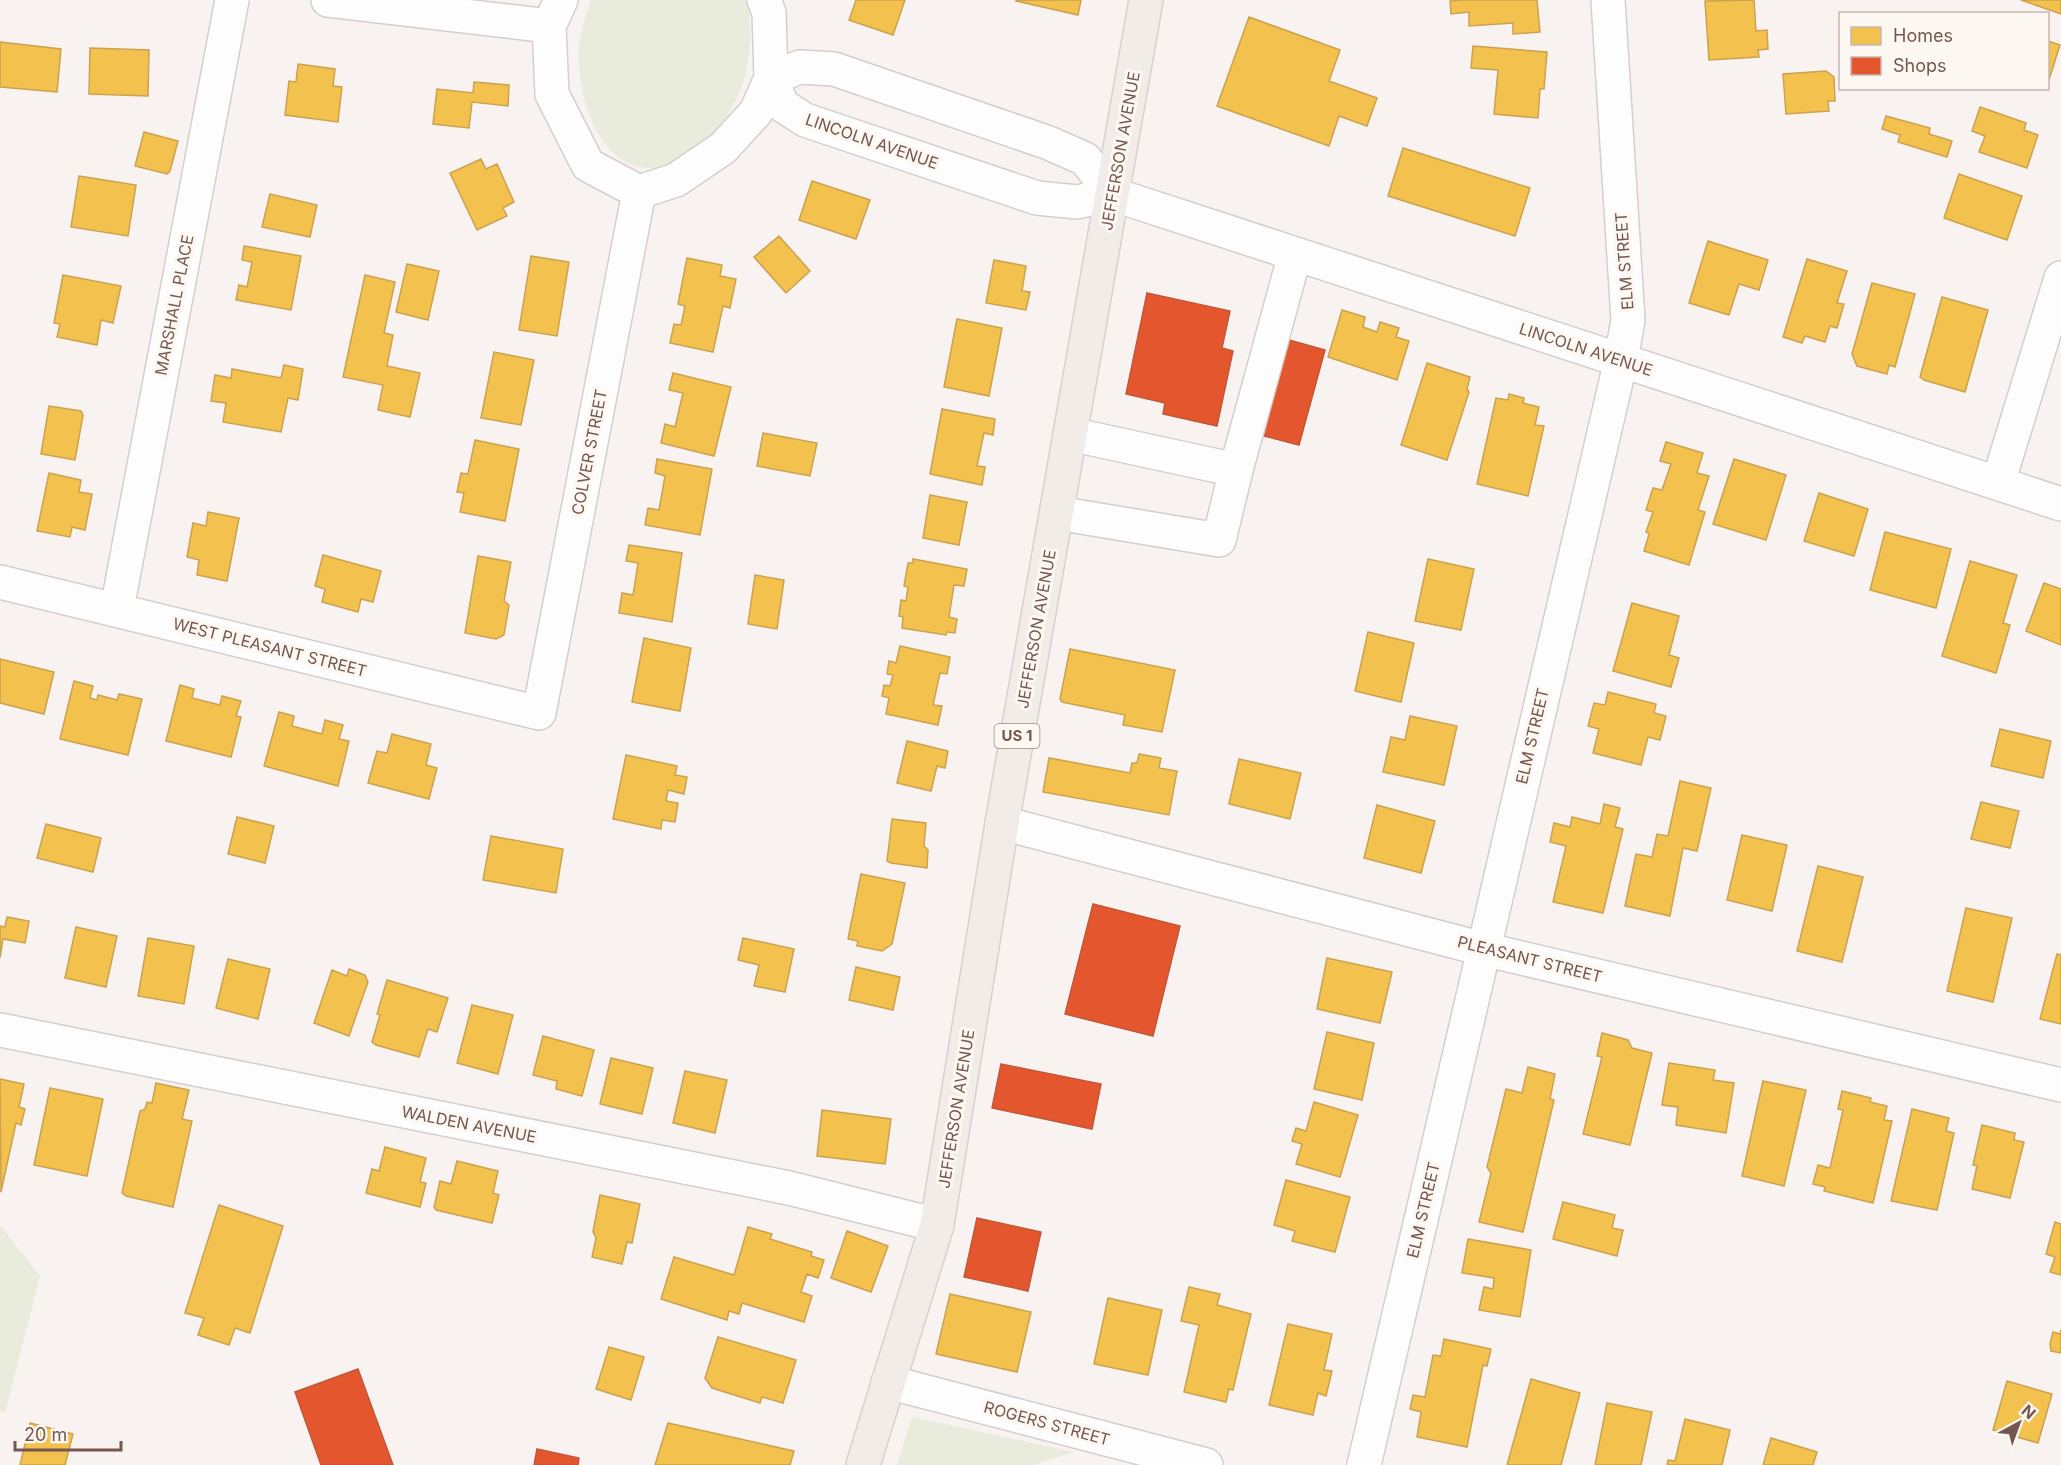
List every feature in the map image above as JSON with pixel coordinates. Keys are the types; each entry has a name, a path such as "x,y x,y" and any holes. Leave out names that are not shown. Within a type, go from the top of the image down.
{"main road":[{"name":"JEFFERSON AVENUE","path":"862,1465 937,1225 1002,823 1146,0"}],"street":[{"name":"MARSHALL PLACE","path":"117,609 232,0"},
{"path":"328,0 555,13 552,94 588,165 639,192 676,180 723,148 756,112 771,78 768,14 764,0"},
{"name":"ELM STREET","path":"1364,1465 1621,360 1628,320 1608,0"},
{"path":"771,78 800,67 834,69 1049,142 1085,159 1112,194"},
{"name":"LINCOLN AVENUE","path":"771,78 782,105 805,120 1037,198 1077,202 1112,194 2061,504"},
{"name":"COLVER STREET","path":"540,713 639,192"},
{"path":"1057,513 1219,540 1295,254"},
{"path":"1998,483 2061,278"},
{"path":"1070,434 1236,470"},
{"name":"WEST PLEASANT STREET","path":"0,582 540,713"},
{"name":"PLEASANT STREET","path":"1002,823 1483,948 2061,1085"},
{"name":"WALDEN AVENUE","path":"0,1030 778,1186 937,1225"},
{"name":"ROGERS STREET","path":"888,1382 1206,1465"}],"green space":[{"path":"591,0 748,0 750,44 743,84 719,131 679,162 658,168 638,166 620,158 606,145 595,128 587,108 579,68 581,36"},
{"path":"0,1225 40,1276 5,1413 0,1412"},
{"path":"912,1417 1074,1452 1034,1465 897,1465"}],"building: Homes":[{"path":"856,0 905,0 893,35 849,20"},
{"path":"1017,0 1081,0 1078,15"},
{"path":"1537,0 1540,32 1513,34 1513,23 1469,26 1469,12 1451,14 1450,1"},
{"path":"1754,0 1756,31 1767,30 1768,49 1758,50 1759,57 1709,60 1705,1"},
{"path":"2021,0 2061,0 2061,14"},
{"path":"1249,17 1340,50 1329,81 1377,98 1367,126 1339,116 1329,146 1217,106"},
{"path":"2049,41 2060,45 2049,80"},
{"path":"0,42 61,49 57,92 0,87"},
{"path":"1473,46 1547,52 1544,89 1540,89 1538,118 1494,114 1498,70 1471,68"},
{"path":"90,48 149,50 148,96 89,94"},
{"path":"298,64 335,69 333,86 342,87 338,122 285,115 289,81 296,82"},
{"path":"1826,71 1834,77 1835,101 1828,101 1829,111 1786,114 1783,74"},
{"path":"474,82 509,85 508,106 472,102 469,128 433,124 437,89 473,93"},
{"path":"1980,107 2026,123 2024,130 2038,135 2027,168 1979,152 1985,136 1972,131"},
{"path":"1886,116 1930,128 1929,134 1952,141 1947,157 1898,142 1900,135 1882,129"},
{"path":"144,132 178,141 170,171 167,174 135,166"},
{"path":"1403,148 1530,188 1515,236 1388,196"},
{"path":"481,159 486,169 497,164 514,202 503,208 507,216 477,230 450,173"},
{"path":"1959,174 2022,196 2007,240 1944,218"},
{"path":"79,176 136,185 128,236 71,227"},
{"path":"812,181 870,200 856,239 799,220"},
{"path":"270,194 317,205 310,237 262,227"},
{"path":"779,236 810,271 786,293 754,257"},
{"path":"1708,241 1768,260 1759,290 1739,284 1729,315 1689,303"},
{"path":"244,246 301,256 291,310 236,300 239,285 247,287 252,262 242,260"},
{"path":"531,256 569,262 557,336 519,330"},
{"path":"687,258 722,265 720,276 736,279 730,308 723,306 713,352 670,343 674,324 681,325 685,306 678,304"},
{"path":"1807,259 1847,271 1837,303 1844,304 1837,328 1830,326 1825,342 1805,336 1802,343 1783,337"},
{"path":"994,260 1026,266 1022,291 1030,292 1026,310 986,303"},
{"path":"407,264 439,271 428,320 396,312"},
{"path":"63,275 121,286 113,323 101,320 97,345 57,337 60,324 54,323"},
{"path":"365,275 395,282 384,333 393,335 387,366 420,373 410,417 378,410 383,385 343,377"},
{"path":"1872,283 1915,294 1895,367 1889,365 1887,374 1857,366 1852,354"},
{"path":"1942,297 1988,310 1965,392 1920,377"},
{"path":"1342,310 1365,317 1363,327 1377,332 1380,322 1399,328 1396,337 1409,341 1397,380 1328,357"},
{"path":"957,319 1002,328 989,396 944,387"},
{"path":"494,352 534,360 521,425 481,418"},
{"path":"1427,363 1470,377 1467,389 1469,392 1447,460 1401,445"},
{"path":"284,365 303,369 298,400 288,398 281,432 223,422 226,403 211,401 215,375 231,378 232,369 281,378"},
{"path":"673,373 731,387 714,456 661,443 665,424 675,427 683,393 669,390"},
{"path":"1509,394 1524,398 1523,403 1539,407 1535,425 1544,426 1528,496 1477,484 1496,398 1508,400"},
{"path":"49,406 81,411 83,415 75,460 41,454"},
{"path":"942,409 995,419 993,435 984,433 977,466 985,467 982,485 930,474"},
{"path":"763,433 817,443 810,476 757,466"},
{"path":"475,440 519,449 505,521 460,512 464,493 457,492 461,473 468,474"},
{"path":"1666,442 1703,453 1697,473 1709,476 1698,510 1705,512 1689,565 1644,551 1649,534 1646,532 1653,512 1646,510 1653,488 1662,490 1671,464 1660,461"},
{"path":"657,459 712,469 700,535 645,525 648,508 659,510 665,476 655,473"},
{"path":"1734,459 1786,475 1766,540 1713,524"},
{"path":"49,473 81,480 79,492 92,494 85,530 72,527 70,537 37,531"},
{"path":"1819,493 1868,509 1854,556 1804,541"},
{"path":"930,495 967,502 959,545 923,538"},
{"path":"208,512 239,518 227,581 197,575 199,560 187,557 193,523 206,526"},
{"path":"1885,532 1951,549 1936,608 1870,590"},
{"path":"629,545 682,553 672,622 619,613 622,593 633,595 638,563 626,561"},
{"path":"323,555 381,571 373,602 361,599 358,612 322,602 325,589 315,586"},
{"path":"478,556 511,562 504,601 509,605 504,635 496,639 465,633"},
{"path":"913,559 967,569 964,586 954,585 949,617 957,619 955,633 947,632 946,635 902,628 903,617 899,616 901,600 906,601 908,587 904,586 908,563 913,563"},
{"path":"1428,559 1474,569 1461,630 1415,621"},
{"path":"1970,561 2017,575 2003,623 2010,625 1996,673 1942,656"},
{"path":"755,575 784,580 777,629 748,624"},
{"path":"2044,583 2061,589 2061,645 2026,631"},
{"path":"1632,603 1679,616 1669,655 1679,658 1671,687 1613,671"},
{"path":"1368,632 1414,643 1401,702 1355,691"},
{"path":"644,638 691,648 680,711 632,702"},
{"path":"900,646 950,657 947,674 940,673 933,705 942,706 938,725 886,714 889,698 882,696 884,685 890,686 893,675 887,674 889,661 896,663"},
{"path":"1070,649 1175,670 1162,732 1123,725 1125,715 1062,702 1060,699"},
{"path":"0,659 54,672 44,714 0,703"},
{"path":"74,681 93,686 90,698 97,700 98,695 117,700 119,694 142,699 128,755 60,739"},
{"path":"180,685 194,689 192,698 220,705 222,696 241,701 236,716 241,717 231,757 166,741"},
{"path":"1608,692 1656,704 1654,713 1666,716 1660,740 1648,737 1641,765 1593,753 1599,729 1588,726 1594,703 1605,705"},
{"path":"279,712 294,716 292,726 322,734 325,720 343,725 339,739 349,741 338,786 264,766"},
{"path":"1410,716 1457,726 1444,785 1383,772 1391,737 1405,740"},
{"path":"2000,729 2051,741 2043,778 1991,766"},
{"path":"392,734 431,744 426,765 437,768 429,799 368,783 377,751 387,753"},
{"path":"907,741 948,751 945,768 937,766 931,791 897,783"},
{"path":"1139,754 1161,758 1159,768 1177,771 1169,815 1043,792 1049,758 1130,773 1132,763 1137,763"},
{"path":"626,755 677,766 675,775 687,777 684,794 668,790 666,801 678,803 675,822 662,820 661,829 613,819"},
{"path":"1239,759 1301,773 1290,819 1229,804"},
{"path":"1680,781 1711,788 1697,851 1683,848 1670,916 1625,906 1636,854 1652,857 1657,834 1668,836"},
{"path":"1981,802 2019,811 2010,848 1971,839"},
{"path":"1604,804 1620,808 1615,827 1623,829 1603,913 1553,902 1566,846 1550,842 1554,823 1570,827 1572,817 1600,824"},
{"path":"1377,805 1435,821 1421,873 1364,858"},
{"path":"237,817 274,826 265,863 228,854"},
{"path":"892,819 926,823 924,846 928,850 927,868 887,861"},
{"path":"46,824 101,838 93,872 37,858"},
{"path":"1742,835 1787,845 1772,911 1727,900"},
{"path":"491,836 563,849 556,893 483,880"},
{"path":"1818,866 1863,877 1842,962 1797,951"},
{"path":"861,874 905,883 892,944 882,951 857,946 858,941 848,939"},
{"path":"1966,908 2012,918 1993,1002 1947,991"},
{"path":"7,917 29,921 25,943 3,939 0,958 0,926 5,927"},
{"path":"76,927 117,936 106,987 65,978"},
{"path":"148,938 194,946 184,1004 138,996"},
{"path":"743,938 794,949 785,992 754,986 759,965 738,960"},
{"path":"2057,954 2061,955 2061,1024 2040,1019"},
{"path":"1327,958 1392,972 1380,1023 1317,1009"},
{"path":"228,959 270,969 258,1019 216,1008"},
{"path":"856,967 900,977 893,1010 849,1000"},
{"path":"349,969 365,975 368,982 349,1036 314,1023 332,970 347,976"},
{"path":"387,980 448,998 437,1032 428,1029 419,1057 372,1042"},
{"path":"472,1005 513,1015 498,1074 457,1063"},
{"path":"1327,1032 1374,1043 1362,1100 1314,1089"},
{"path":"1602,1033 1628,1040 1632,1048 1652,1053 1630,1145 1583,1134 1602,1057 1597,1056"},
{"path":"543,1036 594,1050 582,1096 556,1089 557,1081 533,1075"},
{"path":"611,1058 653,1068 642,1114 600,1104"},
{"path":"1669,1063 1715,1070 1713,1080 1734,1083 1726,1133 1676,1125 1678,1107 1662,1105"},
{"path":"1528,1067 1555,1074 1550,1099 1554,1100 1523,1232 1479,1222 1491,1173 1487,1167 1506,1089 1522,1093"},
{"path":"685,1071 727,1080 715,1133 673,1123"},
{"path":"0,1079 24,1084 19,1107 25,1109 21,1125 16,1123 1,1192"},
{"path":"1763,1081 1806,1090 1784,1186 1742,1176"},
{"path":"156,1083 189,1090 182,1119 192,1121 173,1207 126,1196 122,1193 140,1111 145,1109 147,1102 152,1103"},
{"path":"50,1088 103,1099 87,1176 34,1165"},
{"path":"1842,1091 1871,1098 1870,1102 1887,1106 1884,1120 1892,1121 1873,1203 1824,1191 1825,1187 1813,1184 1818,1165 1830,1168 1843,1110 1838,1109"},
{"path":"1314,1102 1358,1115 1340,1177 1296,1164 1302,1144 1292,1141 1296,1128 1306,1131"},
{"path":"1912,1109 1949,1118 1946,1131 1954,1133 1937,1210 1891,1201"},
{"path":"822,1110 891,1119 885,1164 817,1156"},
{"path":"1982,1125 2015,1133 2014,1140 2024,1142 2010,1198 1972,1189 1977,1166 1973,1165"},
{"path":"385,1147 426,1158 420,1182 426,1183 420,1207 366,1193 372,1169 379,1171"},
{"path":"457,1161 498,1171 493,1193 499,1195 492,1223 436,1210 434,1207 440,1181 451,1184"},
{"path":"1286,1180 1350,1197 1335,1252 1292,1241 1295,1231 1274,1225"},
{"path":"600,1195 640,1204 632,1243 627,1242 622,1264 592,1257 596,1238 593,1232"},
{"path":"1563,1202 1615,1215 1612,1228 1623,1230 1617,1256 1553,1239"},
{"path":"219,1205 283,1226 250,1333 235,1328 229,1345 198,1335 204,1318 185,1313"},
{"path":"2055,1222 2061,1224 2061,1275 2050,1272 2055,1257 2046,1254"},
{"path":"748,1227 772,1234 770,1239 812,1252 811,1256 824,1260 818,1278 807,1274 801,1292 812,1296 804,1322 742,1303 739,1314 729,1311 727,1320 661,1299 674,1257 734,1275"},
{"path":"847,1231 888,1246 871,1292 831,1278"},
{"path":"1468,1239 1531,1250 1520,1317 1479,1310 1484,1287 1493,1289 1494,1278 1462,1273"},
{"path":"1189,1287 1220,1294 1217,1305 1251,1314 1233,1390 1229,1389 1226,1402 1184,1392 1199,1325 1181,1321"},
{"path":"950,1294 1031,1312 1017,1372 936,1354"},
{"path":"1108,1298 1162,1310 1148,1375 1094,1364"},
{"path":"1288,1324 1332,1334 1324,1370 1332,1371 1326,1396 1318,1393 1313,1415 1269,1405"},
{"path":"2061,1330 2061,1353 2051,1351 2053,1332 2060,1334"},
{"path":"718,1337 796,1360 783,1403 762,1397 760,1403 712,1388 705,1378"},
{"path":"1444,1339 1491,1349 1487,1366 1483,1365 1467,1447 1417,1437 1421,1412 1410,1409 1413,1395 1425,1397 1433,1355 1441,1356"},
{"path":"609,1347 644,1357 631,1400 596,1389"},
{"path":"1531,1379 1580,1393 1561,1465 1507,1465"},
{"path":"2007,1381 2052,1394 2038,1443 1993,1430"},
{"path":"1607,1403 1652,1412 1641,1465 1595,1465"},
{"path":"1685,1419 1730,1430 1722,1465 1667,1465 1668,1460 1675,1461"},
{"path":"30,1423 73,1434 65,1465 20,1465"},
{"path":"668,1423 794,1451 790,1465 655,1465"},
{"path":"1771,1438 1817,1452 1813,1465 1763,1465"}],"building: Shops":[{"path":"1147,293 1230,311 1222,348 1233,351 1217,426 1163,414 1165,403 1126,394"},
{"path":"1282,338 1325,350 1299,445 1256,434"},
{"path":"1093,904 1180,926 1153,1036 1065,1014"},
{"path":"1001,1064 1101,1084 1092,1129 992,1108"},
{"path":"977,1218 1041,1232 1028,1291 964,1277"},
{"path":"358,1369 393,1465 321,1465 295,1392"},
{"path":"537,1449 579,1458 578,1465 534,1465"}]}
